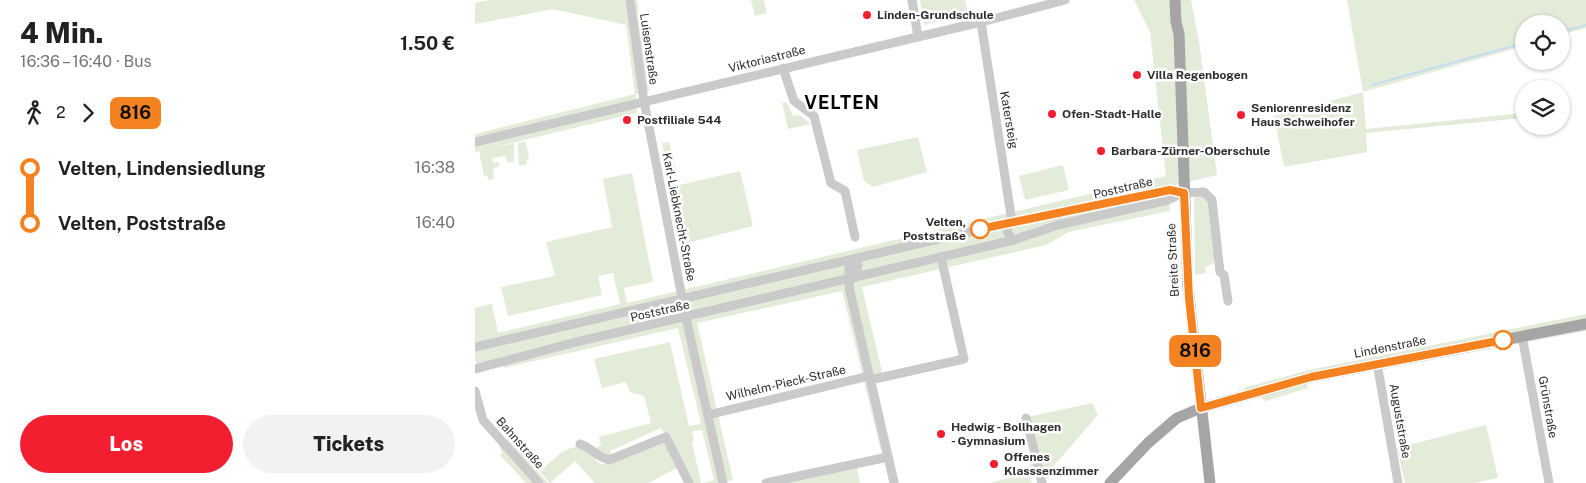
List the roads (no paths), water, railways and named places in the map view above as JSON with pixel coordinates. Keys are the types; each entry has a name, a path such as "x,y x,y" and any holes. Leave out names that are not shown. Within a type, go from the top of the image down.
{"main road":[{"name":"Breite Straße","path":"1175,0 1176,22 1179,34 1189,298 1210,483"},
{"name":"Breite Straße","path":"1179,34 1182,22 1180,0"},
{"name":"Lindenstraße","path":"1110,483 1148,443 1177,418 1201,408 1311,377 1586,324"}],"street":[{"name":"Luisenstraße","path":"630,0 643,101"},
{"path":"912,0 918,37"},
{"name":"Viktoriastraße","path":"475,142 981,22 1065,0"},
{"name":"Katersteig","path":"981,22 1012,222 1007,228 1009,237 1016,239"},
{"path":"783,68 794,101 814,116 831,183 845,191 854,233"},
{"name":"Karl-Liebknecht-Straße","path":"643,101 683,300 723,483"},
{"name":"Poststraße","path":"475,347 1012,222 1055,215 1170,190 1184,193"},
{"path":"1184,193 1204,192 1211,200 1220,272 1224,276 1227,301"},
{"name":"Poststraße","path":"475,369 576,342 687,318 1016,239 1058,225 1168,200 1184,193"},
{"name":"Wilhelm-Pieck-Straße","path":"708,415 870,378 964,359 941,257"},
{"path":"851,260 857,265 849,287 894,483"},
{"name":"Grünstraße","path":"1522,336 1549,483"},
{"name":"Auguststraße","path":"1377,363 1398,483"},
{"name":"Bahnstraße","path":"475,391 479,418 539,483"},
{"path":"1026,418 1043,483"},
{"path":"580,444 591,448 599,458 609,460 666,437 689,483"},
{"path":"766,483 888,457"}],"waterway":[{"path":"1570,29 1586,25"},
{"path":"1372,85 1515,45"}],"place":[{"name":"Linden-Grundschule","path":"867,15"},
{"name":"Villa Regenbogen","path":"1137,75"},
{"name":"Ofen-Stadt-Halle","path":"1052,114"},
{"name":"Seniorenresidenz Haus Schweihofer","path":"1241,115"},
{"name":"Postfiliale 544","path":"627,120"},
{"name":"Barbara-Zürner-Oberschule","path":"1101,151"},
{"name":"Velten, Poststraße","path":"980,229"},
{"name":"Hedwig - Bollhagen - Gymnasium","path":"941,434"},
{"name":"Offenes Klasssenzimmer","path":"994,464"}],"district":[{"name":"VELTEN","path":"842,102"}]}
